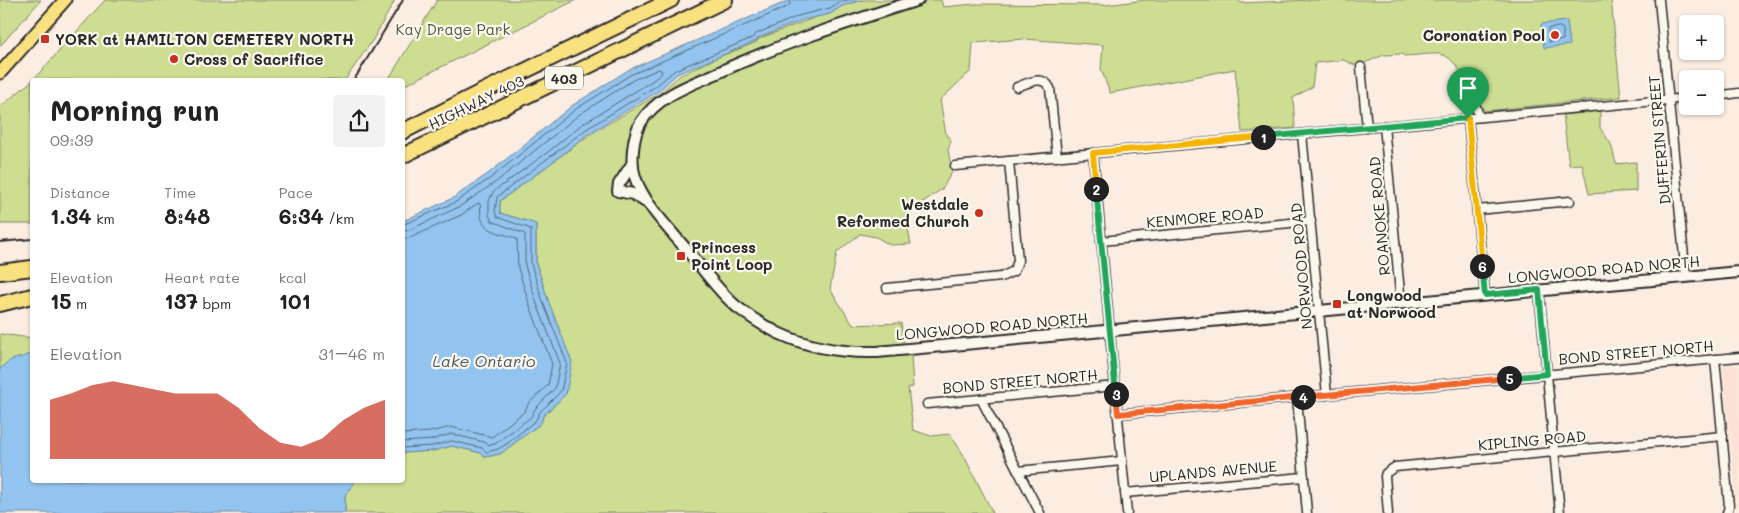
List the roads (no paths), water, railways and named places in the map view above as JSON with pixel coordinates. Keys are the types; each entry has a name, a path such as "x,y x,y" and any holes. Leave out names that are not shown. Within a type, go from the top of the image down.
{"highway":[{"name":"HIGHWAY 403","path":"405,130 671,0"},
{"name":"HIGHWAY 403","path":"405,155 725,0"},
{"path":"0,272 30,268"},
{"path":"0,304 30,296"}],"main road":[{"path":"0,73 65,0"}],"street":[{"path":"649,204 633,194 618,190 619,184 632,162 634,144 640,123 652,108 678,91 745,60 918,0"},
{"name":"DUFFERIN STREET","path":"1659,0 1686,277"},
{"path":"1361,68 1367,128"},
{"path":"1017,87 1038,80 1048,84 1057,156"},
{"path":"1724,95 1739,93"},
{"path":"1473,97 1479,118"},
{"path":"955,166 1679,99"},
{"path":"1468,118 1485,295"},
{"name":"ROANOKE ROAD","path":"1384,126 1401,303"},
{"name":"NORWOOD ROAD","path":"1302,134 1327,395"},
{"path":"1093,153 1127,513"},
{"path":"887,288 1001,277 1014,271 1018,260 1009,161"},
{"name":"LONGWOOD ROAD NORTH","path":"632,162 635,179 649,204 736,306 757,321 778,332 812,345 856,353 1739,272"},
{"path":"1477,210 1570,201"},
{"name":"KENMORE ROAD","path":"1101,241 1310,221"},
{"path":"1539,290 1560,513"},
{"name":"BOND STREET NORTH","path":"1118,414 1739,357"},
{"path":"1716,359 1729,506 1727,513"},
{"name":"BOND STREET NORTH","path":"927,404 1115,386"},
{"path":"981,398 1040,513"},
{"path":"1297,398 1307,513"},
{"name":"KIPLING ROAD","path":"1388,513 1385,476 1386,473 1395,467 1723,436"},
{"path":"1018,471 1122,461"},
{"name":"UPLANDS AVENUE","path":"1125,493 1304,476"}],"water":[{"name":"Lake Ontario","path":"790,0 862,0 842,6 830,14 803,20 758,38 756,41 677,74 659,91 588,134 500,201 500,213 536,224 536,263 572,362 566,394 543,416 541,423 500,454 485,457 481,453 452,446 433,451 405,453 405,220 453,198 489,173 573,105 628,70"},
{"name":"Coronation Pool","path":"1567,21 1570,45 1544,48 1541,24"},
{"path":"30,355 30,483 354,483 345,495 345,513 0,513 0,369 11,360"}],"railway":[{"path":"355,78 403,0"},
{"path":"0,242 30,239"}],"place":[{"name":"Coronation Pool","path":"1555,35"},
{"name":"YORK at HAMILTON CEMETERY NORTH","path":"45,39"},
{"name":"Cross of Sacrifice","path":"174,59"},
{"name":"Westdale Reformed Church","path":"979,213"},
{"name":"Princess Point Loop","path":"681,256"},
{"name":"Longwood at Norwood","path":"1337,304"}],"park label":[{"name":"Kay Drage Park","path":"453,29"}]}
